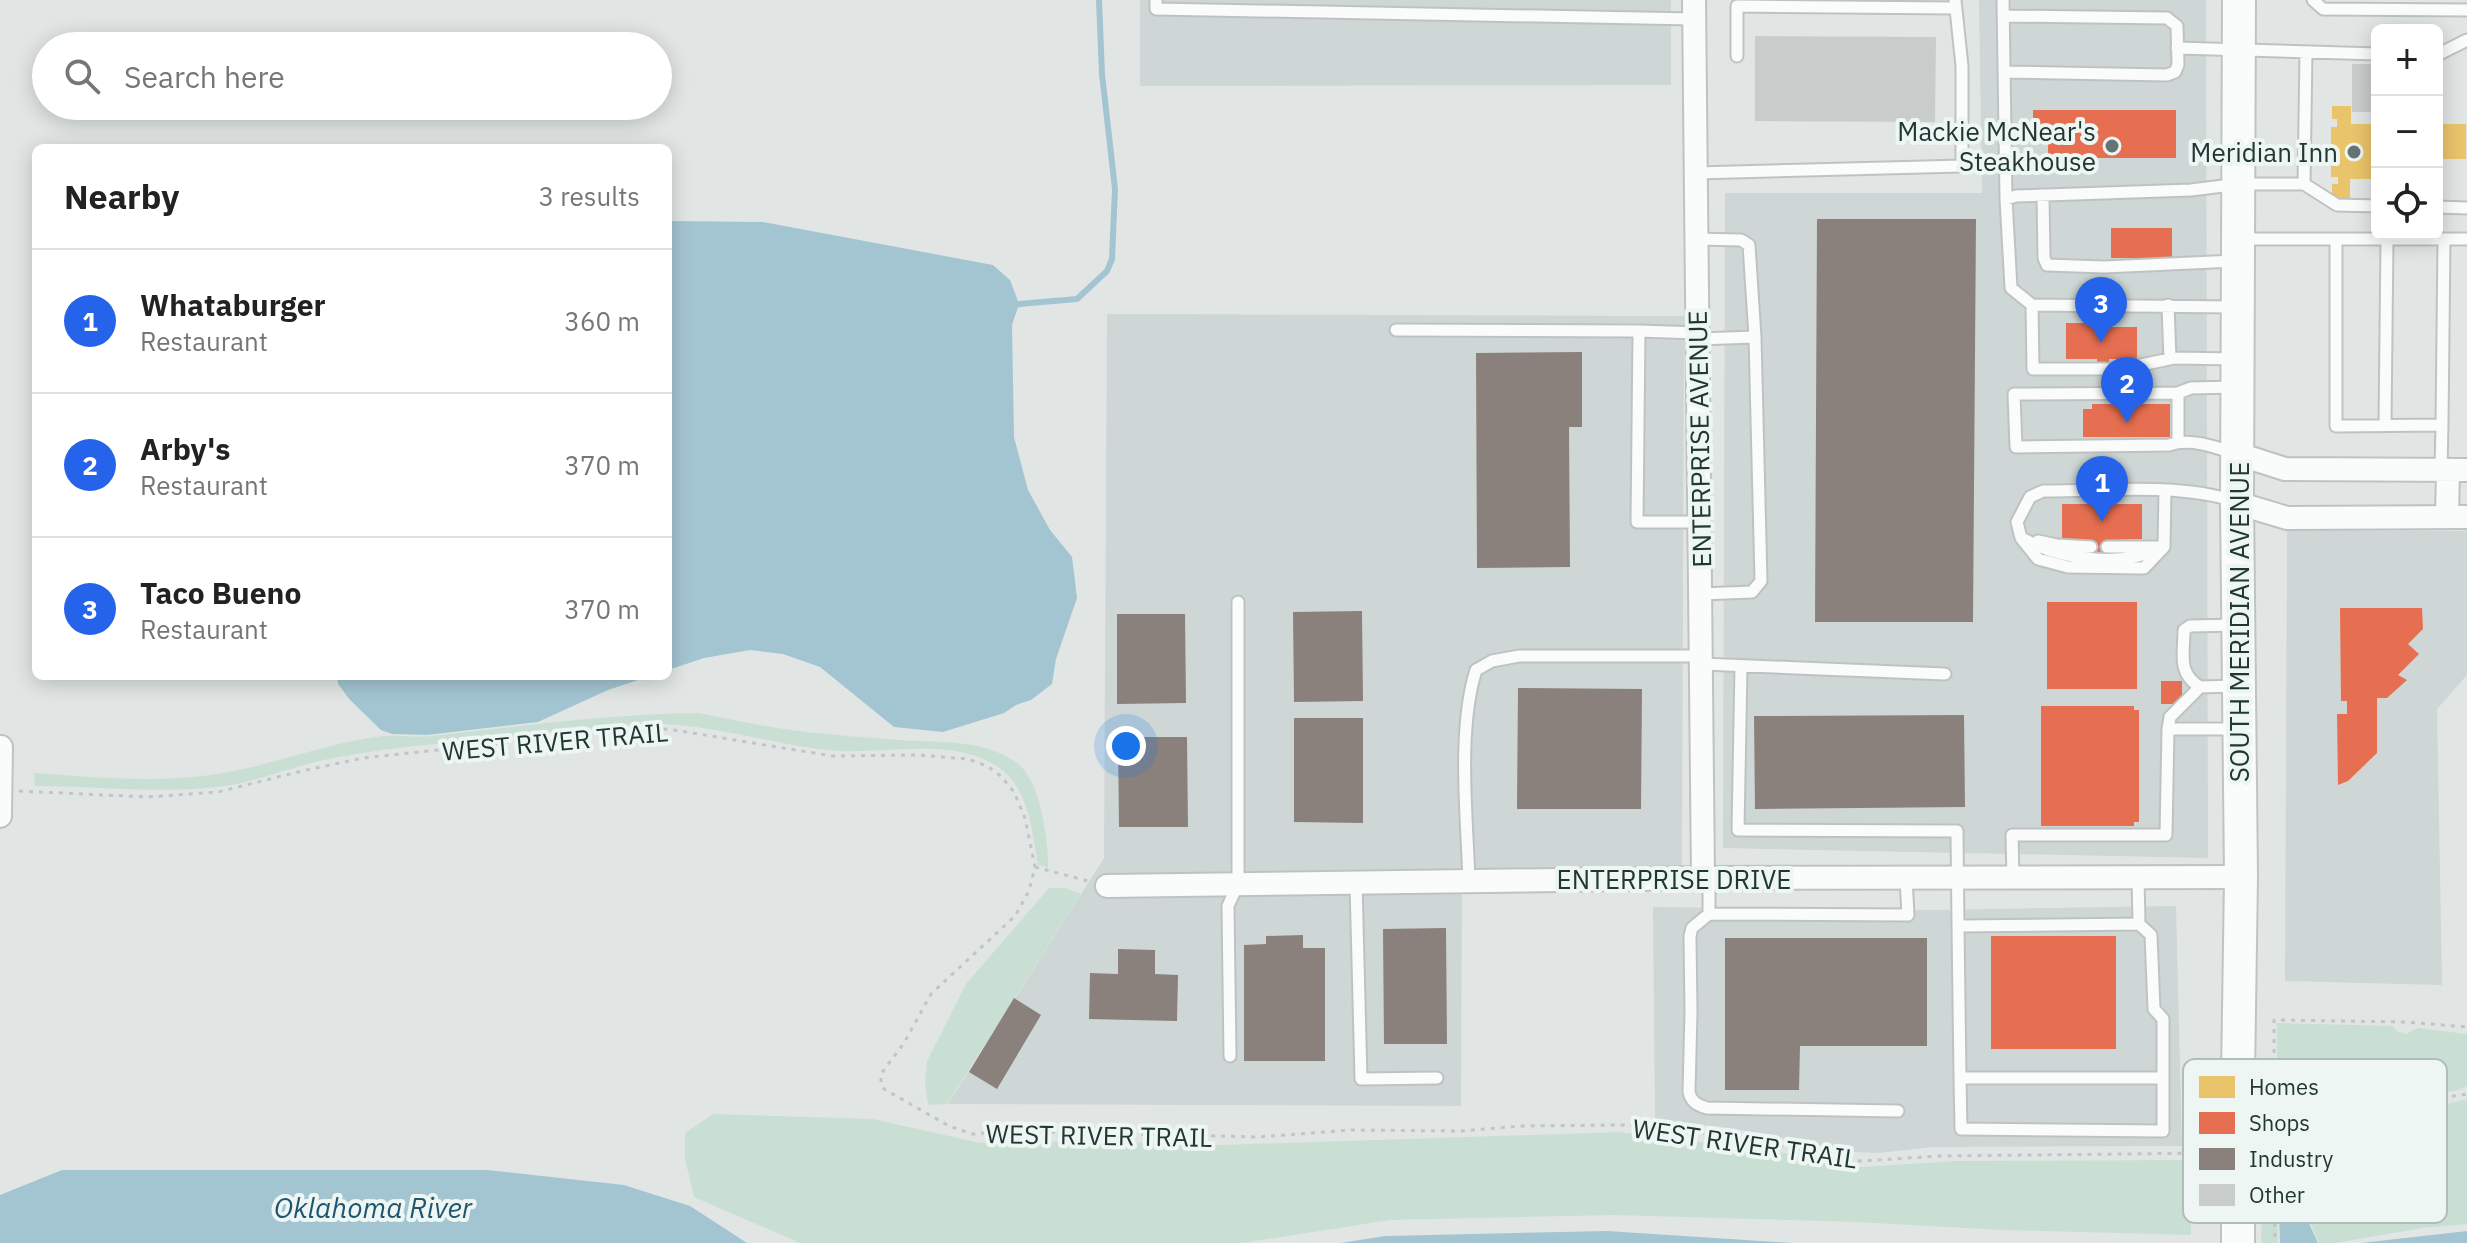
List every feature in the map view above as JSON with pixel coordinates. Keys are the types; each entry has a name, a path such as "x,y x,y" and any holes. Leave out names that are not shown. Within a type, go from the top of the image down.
{"main road":[{"name":"SOUTH MERIDIAN AVENUE","path":"2238,1059 2241,877 2237,503 2239,0"}],"street":[{"name":"ENTERPRISE AVENUE","path":"1694,10 1706,878"},
{"path":"2237,503 2287,518 2457,517 2452,470 2285,469 2238,454"},
{"path":"0,816 1,747"},
{"name":"ENTERPRISE DRIVE","path":"1107,886 1706,878 2241,877"}],"lane":[{"path":"1156,0 1156,9 1694,10"},
{"path":"2003,0 2006,199 2011,288 2032,305 2239,307"},
{"path":"2313,0 2323,9 2467,10"},
{"path":"1696,173 1962,166 1962,66 1955,4 1769,3 1737,6 1737,56"},
{"path":"2003,16 2167,18 2177,26 2178,65 2175,72 2167,75 2004,72"},
{"path":"2443,52 2467,40"},
{"path":"2177,48 2371,54"},
{"path":"2304,184 2306,52"},
{"path":"2006,199 2191,190 2239,184 2304,184 2337,205 2371,206"},
{"path":"2043,195 2044,258 2047,265 2104,267 2336,239 2371,239"},
{"path":"2443,207 2467,208"},
{"path":"1697,239 1741,240 1749,245 1755,337 1761,581 1752,592 1701,594"},
{"path":"2336,239 2336,426 2442,425"},
{"path":"2452,470 2442,425 2444,239 2467,239"},
{"path":"2385,425 2387,240"},
{"path":"2032,305 2033,369 2122,369 2170,359 2238,373"},
{"path":"2168,305 2170,359"},
{"path":"1396,330 1639,331 1755,337"},
{"path":"1639,331 1637,522 1700,522"},
{"path":"2238,373 2178,393 2014,394 2016,447 2169,445 2178,442 2209,445 2238,454"},
{"path":"2178,393 2178,442"},
{"path":"2165,491 2164,547 2144,568 2068,567 2038,559 2021,538 2017,522 2021,511 2030,497 2043,491 2165,491 2210,493 2237,503"},
{"path":"2021,538 2091,547"},
{"path":"2107,547 2164,547"},
{"path":"1230,1056 1228,906 1238,884 1238,602"},
{"path":"2239,625 2190,626 2184,630 2184,672 2191,682 2200,687 2240,686"},
{"path":"1469,881 1466,759 1469,693 1476,670 1492,661 1519,656 1702,660 1741,667 1945,674"},
{"path":"1741,667 1738,830 1957,831 1957,878 1961,1129 2163,1131 2163,1019 2154,1009 2151,935 2139,924 1958,926"},
{"path":"2013,878 2012,835 2166,835 2170,717 2200,687"},
{"path":"2168,729 2240,729"},
{"path":"2138,877 2139,924"},
{"path":"1706,878 1709,914"},
{"path":"1898,1111 1707,1108 1698,1105 1690,1098 1690,936 1692,928 1709,914 1908,915 1906,878"},
{"path":"1356,883 1361,1079 1437,1078"},
{"path":"1960,1078 2163,1078"}],"path":[{"name":"WEST RIVER TRAIL","path":"41,792 147,797 218,792 363,758 605,732 668,729 832,756 918,755 968,759 987,766 1001,776 1014,792 1025,818 1035,867 1029,891 1015,916 931,994 904,1043 881,1074 881,1081 890,1092 949,1126 972,1134 1027,1131 1259,1137 1351,1130 1461,1131 1520,1126 1623,1125 1739,1138 1860,1161 1940,1156 2183,1153"},
{"path":"1035,867 1107,886"},
{"path":"2274,1059 2274,1020 2406,1022 2467,1027"},
{"path":"2447,1097 2467,1094"},
{"path":"2275,1223 2275,1243"}],"shaded area":[{"path":"1140,0 1671,0 1671,85 1140,86"},
{"path":"1979,0 2206,0 2208,858 1723,848 1725,193 1982,193"},
{"path":"1107,314 1684,316 1682,871 1462,870 1461,1106 948,1104 1104,858"},
{"path":"2287,530 2467,531 2467,675 2437,709 2442,985 2285,981"},
{"path":"2176,906 2182,1146 1934,1147 1878,1153 1852,1152 1730,1128 1655,1120 1653,907 1931,910"}],"green space":[{"path":"698,713 807,732 961,743 1005,756 1026,772 1032,783 1045,828 1048,868 1038,865 1031,825 1016,786 998,767 980,758 941,750 838,751 666,724 606,727 376,751 319,761 247,782 217,787 149,790 35,786 34,773 167,779 254,767 339,744 383,736 425,736 597,718"},
{"path":"1049,888 1065,888 1081,894 947,1104 928,1105 925,1082 927,1061 966,984"},
{"path":"2277,1023 2393,1026 2406,1034 2418,1028 2467,1034 2467,1086 2447,1091 2447,1059 2277,1059"},
{"path":"2467,1099 2467,1224 2319,1243 2310,1223 2447,1223 2447,1104"},
{"path":"713,1114 873,1119 980,1143 1082,1141 1222,1145 1620,1132 1814,1157 1861,1167 1956,1161 2183,1160 2183,1223 2191,1223 2191,1235 1613,1215 1390,1220 1242,1243 800,1243 694,1197 685,1159 685,1133"},
{"path":"2262,1223 2277,1223 2278,1243 2261,1243"}],"water":[{"path":"672,221 763,222 993,265 1010,280 1019,304 1012,325 1014,437 1028,490 1050,530 1072,557 1077,598 1056,659 1052,684 1031,700 1004,713 943,732 894,727 820,667 783,654 750,650 704,658 672,669"},
{"path":"338,680 638,680 538,722 427,735 392,734 381,730"},
{"name":"Oklahoma River","path":"62,1170 487,1170 624,1185 690,1206 747,1243 0,1243 0,1195"},
{"path":"2279,1223 2309,1223 2318,1243 2280,1243"},
{"path":"1607,1231 1793,1243 1341,1243 1385,1236"},
{"path":"2467,1231 2467,1243 2361,1243"}],"building: Homes":[{"name":"Meridian Inn","path":"2332,106 2351,106 2351,124 2371,124 2371,179 2350,179 2350,198 2332,198 2332,184 2338,184 2338,177 2331,177 2331,127 2337,127 2337,119 2332,119"},
{"path":"2443,124 2466,124 2466,159 2443,159"}],"building: Shops":[{"name":"Mackie McNear's Steakhouse","path":"2033,110 2176,110 2176,158 2048,158 2048,134 2033,134"},
{"path":"2111,228 2172,228 2172,258 2111,258"},
{"path":"2066,323 2137,327 2137,359 2109,359 2109,364 2097,364 2097,359 2066,359"},
{"path":"2092,404 2170,404 2170,437 2083,437 2083,409 2092,409"},
{"path":"2062,504 2142,504 2142,539 2106,540 2107,553 2091,553 2091,540 2062,540"},
{"path":"2047,602 2137,602 2137,689 2047,689"},
{"path":"2340,608 2422,608 2423,629 2408,644 2419,654 2398,675 2407,680 2387,698 2377,698 2377,753 2348,781 2338,785 2337,714 2347,714 2347,701 2341,701"},
{"path":"2161,681 2182,681 2182,704 2161,704"},
{"path":"2041,706 2134,706 2134,710 2139,710 2139,822 2134,822 2134,826 2041,826"},
{"path":"1991,936 2116,936 2116,1049 1991,1049"}],"building: Industry":[{"path":"1817,219 1976,219 1973,622 1815,622"},
{"path":"1582,352 1582,427 1569,427 1570,567 1477,568 1476,353"},
{"path":"1362,611 1363,701 1294,702 1293,612"},
{"path":"1117,614 1185,614 1186,703 1117,704"},
{"path":"1518,688 1642,689 1641,809 1517,809"},
{"path":"1964,715 1965,807 1755,809 1754,716"},
{"path":"1294,718 1363,718 1363,823 1294,822"},
{"path":"1118,737 1187,737 1188,827 1119,827"},
{"path":"1446,928 1447,1044 1384,1044 1383,929"},
{"path":"1303,935 1303,948 1325,948 1325,1061 1244,1061 1244,945 1266,944 1266,936"},
{"path":"1725,938 1927,938 1927,1046 1800,1046 1799,1090 1725,1090"},
{"path":"1118,949 1155,950 1155,974 1178,975 1177,1021 1089,1019 1090,973 1118,974"},
{"path":"1014,998 1041,1015 997,1089 969,1072"}],"building: Other":[{"path":"1755,36 1936,37 1935,122 1755,121"},
{"path":"2352,64 2371,64 2371,112 2352,112"}],"waterway":[{"path":"1012,307 1077,299 1107,271 1112,259 1115,189 1102,74 1099,0"}],"place":[{"name":"Mackie McNear's Steakhouse","path":"2112,146"},
{"name":"Meridian Inn","path":"2354,152"},
{"name":"Taco Bueno","path":"2101,343"},
{"name":"Arby's","path":"2127,423"},
{"name":"Whataburger","path":"2102,522"}]}
